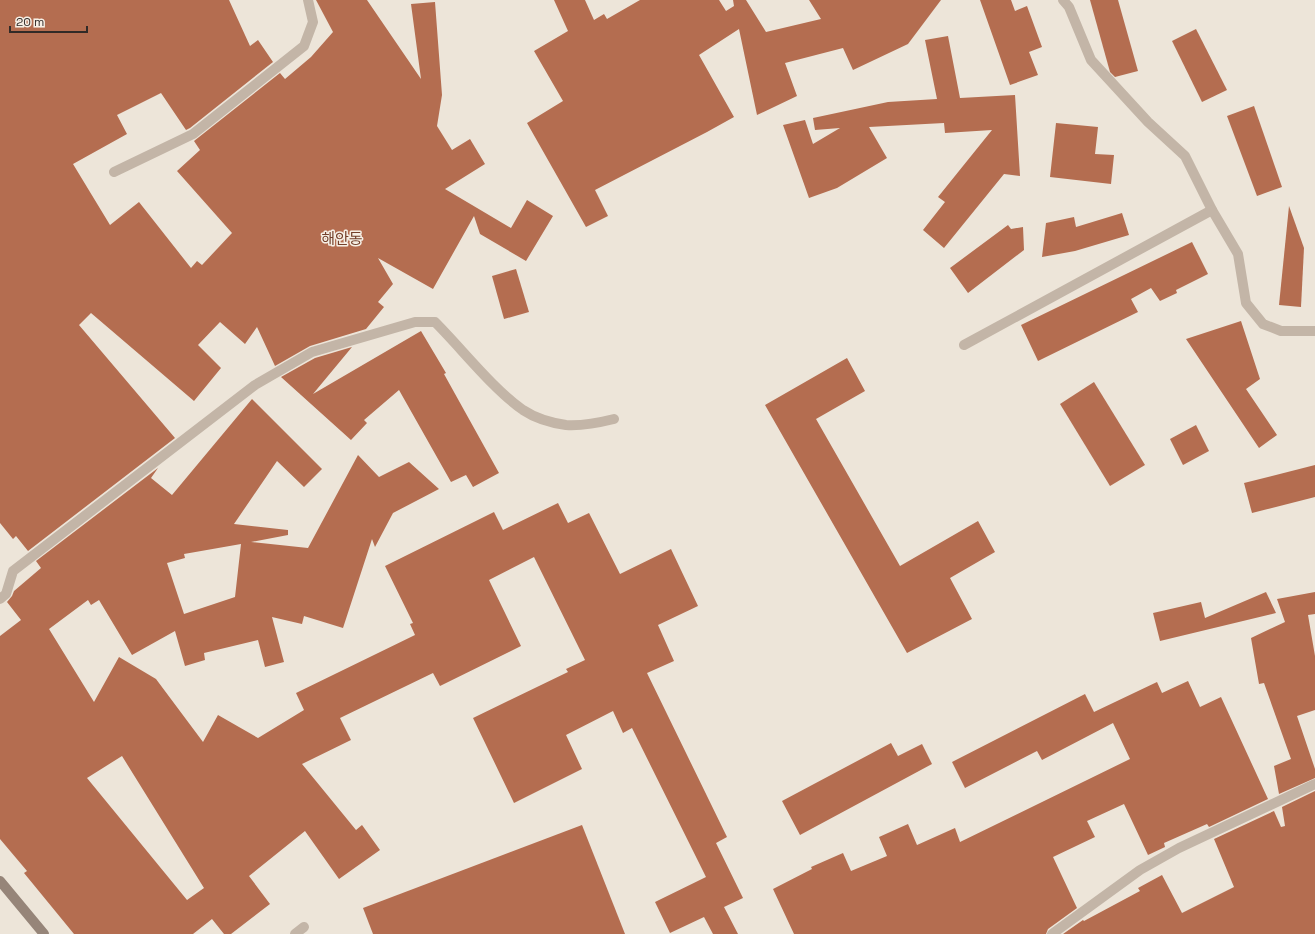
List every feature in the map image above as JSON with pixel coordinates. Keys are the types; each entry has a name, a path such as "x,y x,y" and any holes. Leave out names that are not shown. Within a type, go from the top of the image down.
{"street":[{"path":"114,172 193,134 304,46 313,22 308,0"},
{"path":"1063,0 1069,7 1091,60 1148,122 1185,156 1212,210 1238,254 1246,303 1263,324 1281,330 1315,331"},
{"path":"964,345 1212,210"},
{"path":"0,599 6,594 12,571 255,385 312,352 415,322 435,322 500,390 524,411 546,420 566,425 586,425 614,420"},
{"path":"1052,934 1140,870 1179,848 1315,784"},
{"path":"0,881 44,934"},
{"path":"295,934 304,927"}],"building":[{"path":"0,0 229,0 250,46 258,40 273,62 190,128 186,130 161,93 117,115 127,134 73,164 110,225 139,202 191,268 197,261 202,265 232,233 177,171 200,150 194,141 280,73 285,79 311,57 333,32 316,0 367,0 421,79 411,4 435,2 442,95 437,126 452,150 470,139 485,164 445,189 511,228 527,200 553,216 526,261 480,234 474,216 433,289 378,258 393,284 378,302 384,307 366,329 310,346 275,366 257,327 245,344 220,322 198,345 221,368 194,401 91,313 79,325 175,438 28,551 16,536 13,539 0,523"},
{"path":"554,0 585,0 594,20 604,14 607,19 640,0 719,0 726,11 734,6 733,0 746,0 766,32 821,19 809,0 941,0 908,44 853,70 843,48 785,63 797,96 757,115 739,29 699,55 734,117 595,190 608,216 586,227 527,123 563,101 534,51 568,31"},
{"path":"980,0 1011,0 1015,11 1027,6 1042,47 1029,52 1038,75 1010,85"},
{"path":"1090,0 1118,0 1138,71 1115,77 1110,72"},
{"path":"1196,29 1227,90 1202,102 1172,41"},
{"path":"948,36 960,98 1015,95 1020,176 1004,174 944,248 923,230 945,202 938,197 992,130 945,133 944,123 869,127 887,158 837,188 809,198 783,125 805,120 813,144 840,128 815,130 813,118 888,102 937,99 925,40"},
{"path":"1254,106 1282,187 1257,196 1227,116"},
{"path":"1056,123 1098,127 1095,154 1114,155 1111,184 1050,177"},
{"path":"1289,206 1304,248 1301,307 1279,305"},
{"path":"1122,213 1129,235 1075,251 1042,257 1046,223 1074,217 1076,227"},
{"path":"1008,225 1011,229 1023,227 1024,250 968,293 950,268"},
{"path":"1192,242 1208,274 1176,290 1177,293 1160,301 1151,288 1131,299 1138,312 1038,361 1021,325"},
{"path":"516,269 529,312 504,319 492,276"},
{"path":"1241,321 1260,379 1246,389 1277,435 1259,448 1186,339"},
{"path":"421,331 446,373 444,374 499,473 473,487 466,475 451,482 399,390 364,420 367,423 351,440 281,377 315,358 352,347 313,394"},
{"path":"847,358 865,391 816,419 900,566 978,521 995,552 950,578 972,619 907,653 765,405"},
{"path":"1094,382 1145,465 1110,486 1060,404"},
{"path":"252,399 322,469 304,487 277,461 234,524 288,530 288,535 251,542 308,548 358,455 379,477 409,462 439,489 393,513 375,547 372,539 343,628 304,616 302,624 272,617 284,662 265,667 258,640 204,653 205,660 185,666 175,631 132,655 99,600 91,605 88,600 49,629 94,702 119,657 156,679 203,742 218,715 258,738 304,710 296,693 415,635 410,624 413,623 385,566 494,512 503,530 558,503 568,523 589,513 620,574 671,549 698,606 658,625 674,661 647,673 727,837 716,843 743,898 724,907 738,934 713,934 704,917 670,933 655,902 706,877 632,728 623,733 613,711 566,735 582,769 514,803 473,718 568,672 566,669 585,660 534,557 489,580 521,646 440,686 433,673 340,718 351,740 302,764 356,830 362,825 380,850 339,879 305,831 249,876 270,904 231,934 224,934 212,919 193,934 74,934 24,873 27,871 0,839 0,636 21,620 7,602 14,591 41,568 36,561 158,468 151,478 172,495","holes":["241,544 235,597 184,614 167,563 185,558 184,554","122,756 204,888 187,900 87,778"]},
{"path":"1196,425 1209,451 1183,465 1170,439"},
{"path":"1315,465 1315,497 1252,513 1244,483"},
{"path":"1266,592 1276,613 1160,641 1153,613 1201,602 1205,618"},
{"path":"1315,592 1315,614 1308,615 1315,656 1315,710 1297,716 1315,769 1315,778 1279,794 1274,766 1291,759 1264,683 1259,684 1251,638 1285,622 1277,599"},
{"path":"1188,681 1200,707 1221,697 1268,799 1209,827 1207,824 1164,843 1165,847 1148,855 1124,804 1087,821 1095,837 1053,857 1077,908 1048,929 1046,934 794,934 773,889 812,869 811,867 843,853 851,871 887,856 879,837 908,824 917,845 955,828 960,842 1130,759 1113,723 1042,760 1037,751 965,788 952,762 1085,694 1094,712 1157,682 1162,693"},
{"path":"891,743 898,756 922,744 932,764 800,835 782,801"},
{"path":"1315,791 1315,934 1063,934 1083,920 1084,921 1140,891 1138,888 1162,875 1182,913 1234,887 1214,839 1274,811 1281,827 1285,826 1282,807"},
{"path":"582,825 625,934 373,934 363,908"}],"district":[{"name":"해안동","path":"342,239"}]}
